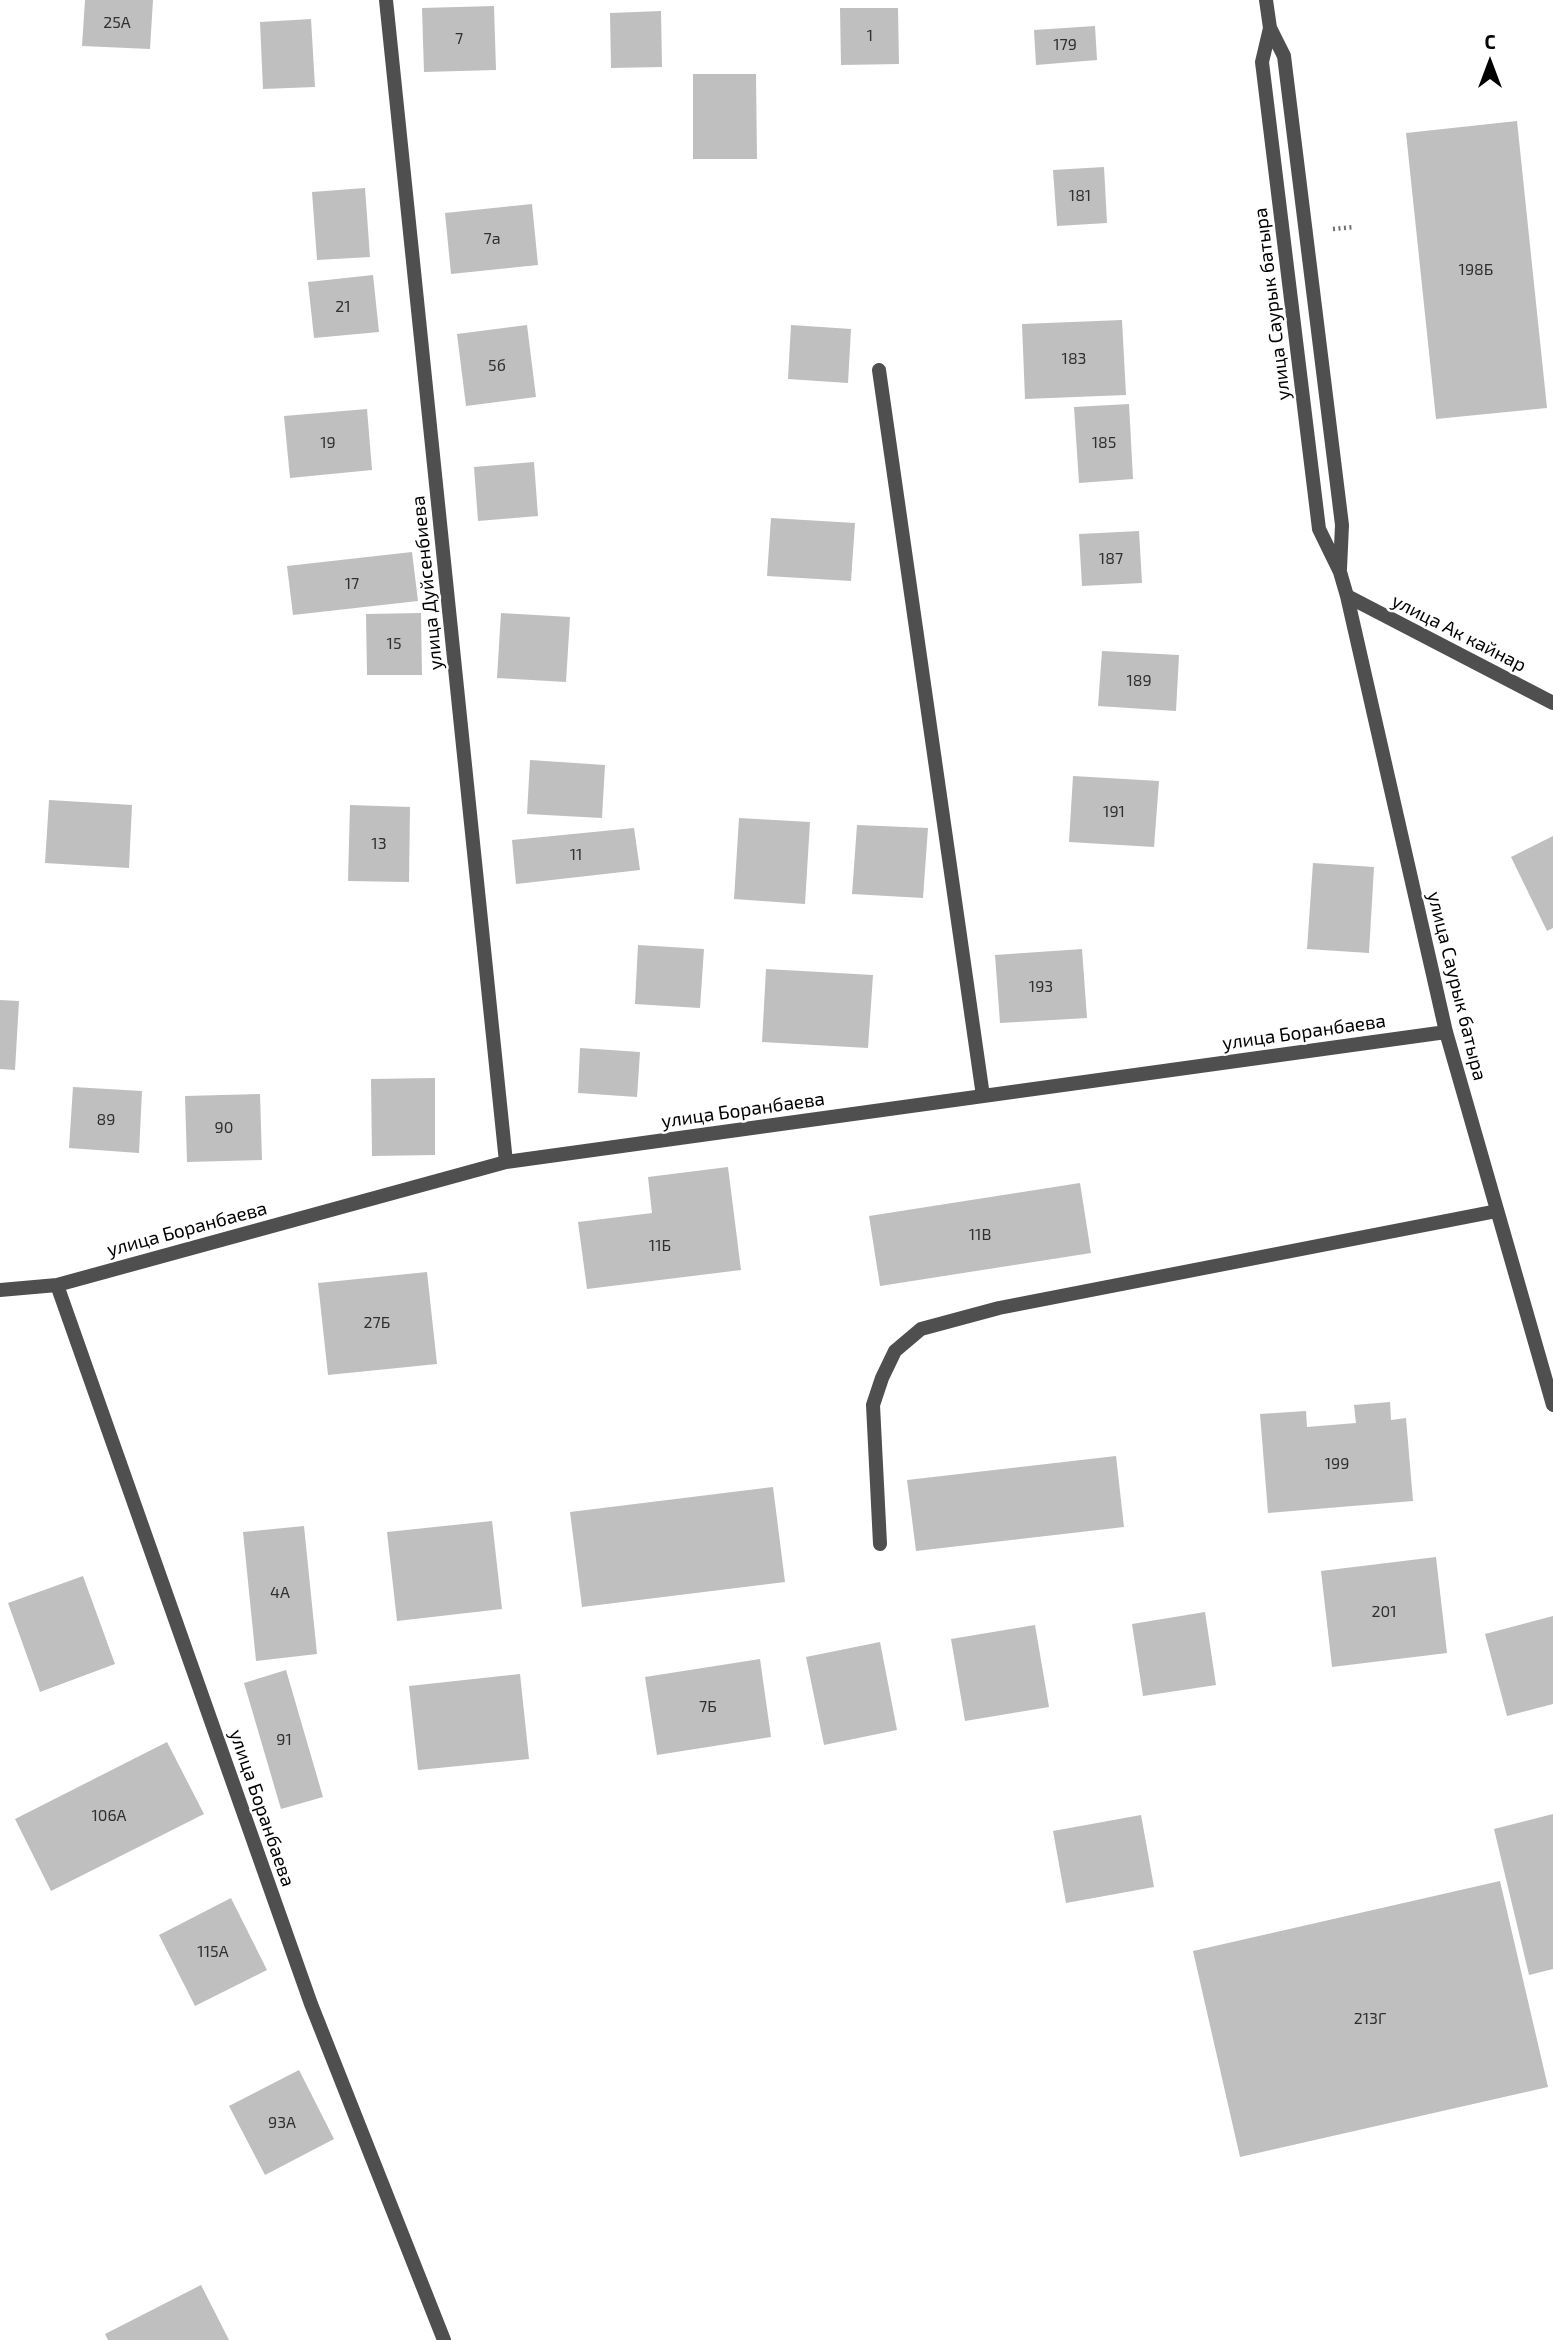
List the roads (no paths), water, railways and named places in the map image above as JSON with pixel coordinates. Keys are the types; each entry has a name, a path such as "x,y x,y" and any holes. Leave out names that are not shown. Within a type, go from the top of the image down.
{"street":[{"name":"улица Дуйсенбиева","path":"386,0 506,1162"},
{"name":"улица Саурык батыра","path":"1266,0 1270,28 1284,57 1342,525 1340,572"},
{"name":"улица Саурык батыра","path":"1270,28 1262,62 1319,529 1340,572 1347,596 1446,1032 1553,1405"},
{"path":"879,370 983,1096"},
{"name":"улица Ак кайнар","path":"1347,596 1553,703"},
{"name":"улица Боранбаева","path":"0,1290 57,1285 506,1162 1446,1032"},
{"path":"880,1544 873,1405 881,1378 895,1351 920,1329 999,1308 1497,1211"},
{"name":"улица Боранбаева","path":"57,1285 311,2004 444,2340"}]}
